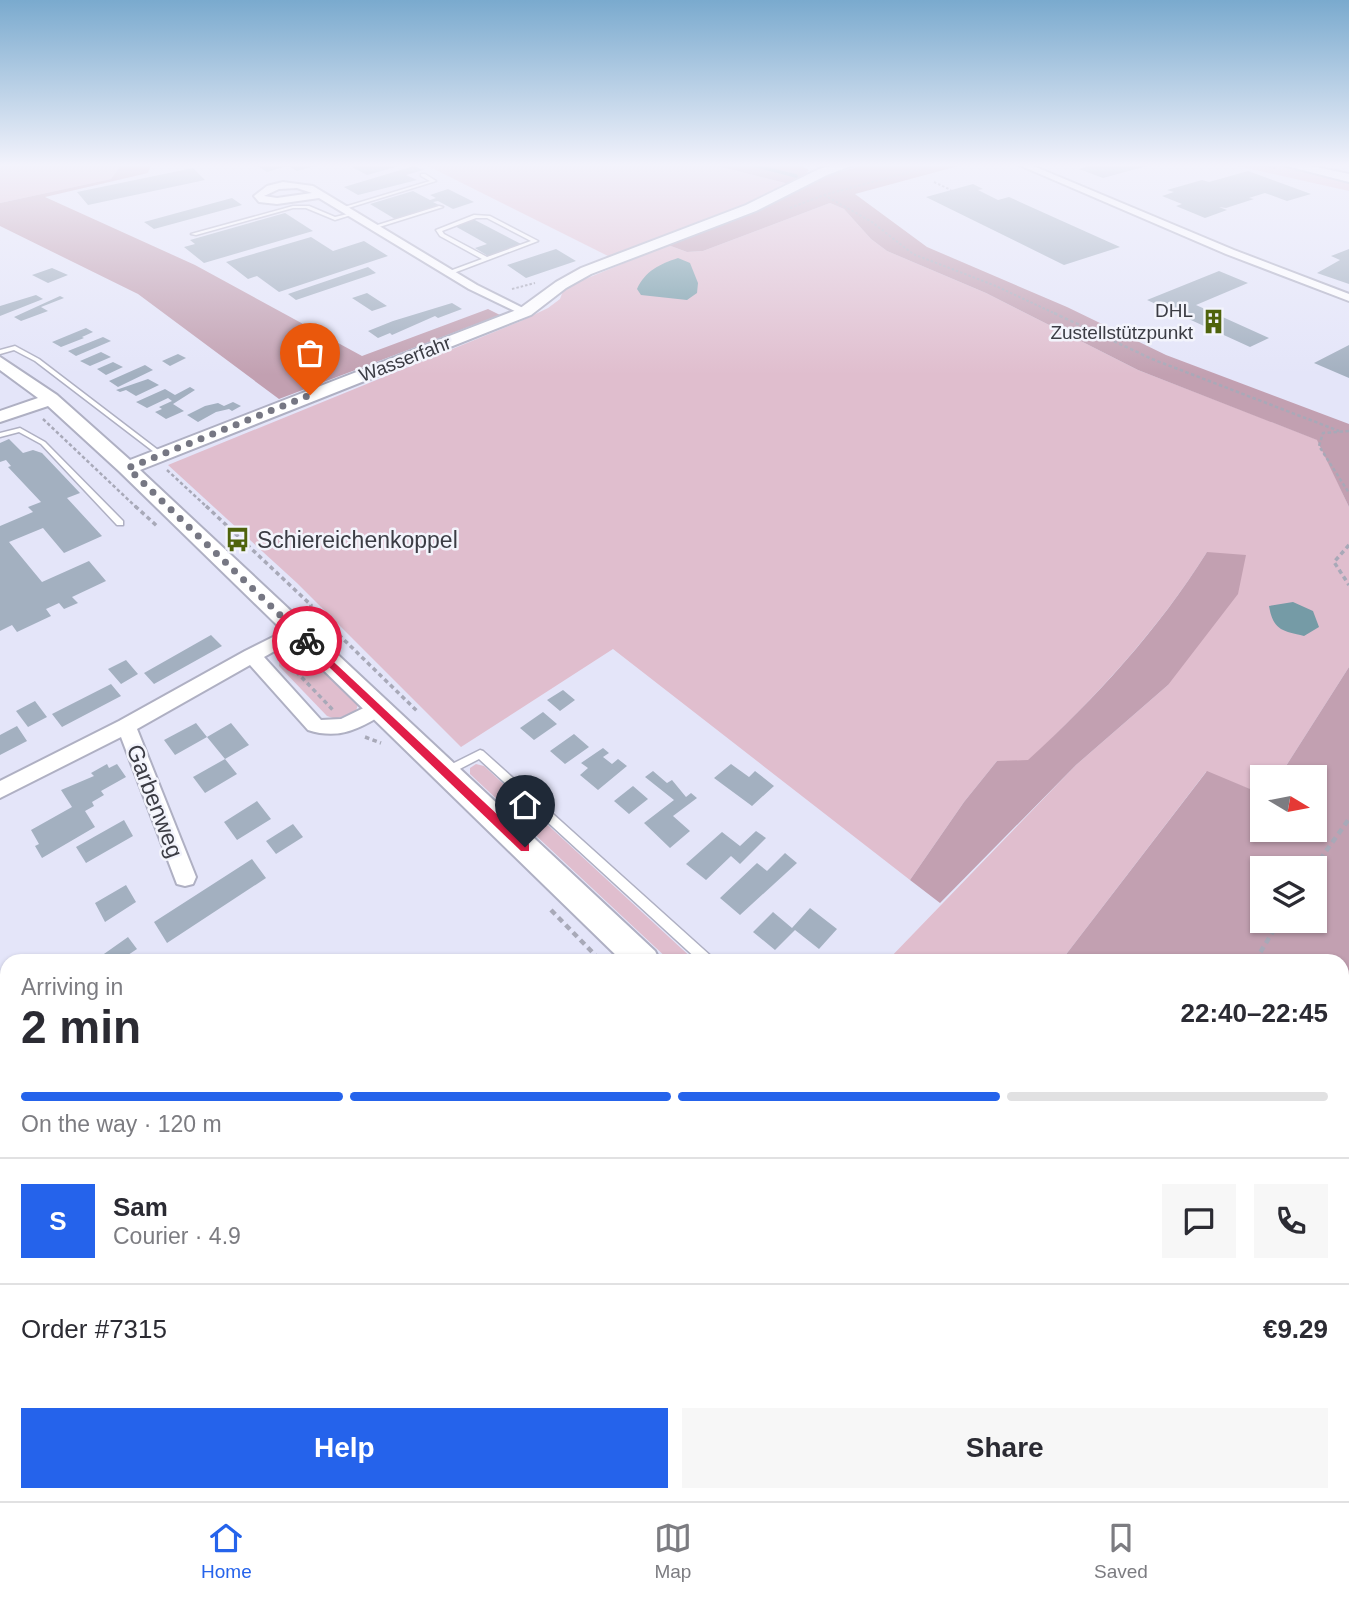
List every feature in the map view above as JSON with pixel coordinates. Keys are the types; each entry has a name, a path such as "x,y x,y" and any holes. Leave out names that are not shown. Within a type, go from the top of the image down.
{"main road":[{"path":"51,399 128,468"}],"street":[{"path":"387,235 449,273 525,312"},
{"name":"Wasserfahr","path":"128,468 525,312 561,285 586,271 680,235"},
{"path":"1190,235 1349,298"},
{"path":"0,362 51,399"},
{"path":"0,418 51,399"},
{"path":"128,468 637,954"},
{"path":"0,790 126,726 297,631"},
{"path":"251,655 315,725 326,730 340,729 378,708"},
{"name":"Garbenweg","path":"126,726 185,877"}],"lane":[{"path":"442,235 486,259"},
{"path":"449,273 535,241 523,235"},
{"path":"0,352 15,348 37,360 160,454"},
{"path":"0,435 20,430 43,443 120,523"},
{"path":"444,772 480,754 700,954"}],"path":[{"path":"889,235 913,254 996,286 1152,359 1339,431"},
{"path":"30,407 98,474 162,531"},
{"path":"1349,431 1323,433 1319,446 1349,493"},
{"path":"173,475 311,605"},
{"path":"1349,545 1334,562 1349,584"},
{"path":"334,630 418,712"},
{"path":"272,643 282,658 359,735 391,747"},
{"path":"1322,856 1349,818"},
{"path":"544,902 594,954"},
{"path":"1259,954 1272,933"}],"shaded area":[{"path":"18,235 129,235 195,265 362,356 488,309 500,315 279,399 138,294"},
{"path":"566,235 664,235 608,256"},
{"path":"693,235 745,235 703,251 687,252 668,245"},
{"path":"745,235 867,235 887,251 986,293 1138,370 1318,440 1349,507 1349,667 1287,765 1250,765 1250,789 1206,772 1066,954 894,954 1076,765 1168,685 1207,552 1147,636 1053,737 1028,761 997,761 964,802 910,880 613,649 461,747 297,583 168,465 521,321 548,308 560,299 563,291 578,282 668,245 687,252 703,251"},
{"path":"867,235 911,235 927,247 1067,307 1166,355 1349,424 1349,507 1317,440 1138,370 986,293 887,251"},
{"path":"678,258 690,263 698,283 697,293 687,300 641,295 637,289 649,273"},
{"path":"1207,552 1246,555 1238,594 1168,685 1076,765 940,903 910,880 964,802 997,761 1028,760 1077,713 1147,636"},
{"path":"1293,602 1313,611 1319,627 1304,636 1284,631 1276,625 1269,606"},
{"path":"293,648 308,651 359,701 356,711 336,719 327,716 279,666 283,655"},
{"path":"1349,667 1349,954 1066,954 1207,771 1250,789 1250,842 1327,842 1327,765 1287,765"},
{"path":"476,764 484,766 687,954 663,954 470,774 470,768"}],"building":[{"path":"207,235 299,235 204,263 184,247 195,244 190,240"},
{"path":"471,235 504,235 521,244 488,256 475,248 487,244"},
{"path":"1003,235 1093,235 1120,247 1064,265"},
{"path":"311,237 333,251 364,241 388,256 279,292 257,276 248,279 226,262"},
{"path":"556,249 576,261 526,278 507,265"},
{"path":"1349,249 1349,284 1317,273 1340,260 1331,256"},
{"path":"368,267 376,273 296,300 288,294"},
{"path":"52,268 68,275 48,283 32,275"},
{"name":"DHL Zustellstützpunkt","path":"1219,271 1248,283 1196,305 1269,338 1250,347 1147,300"},
{"path":"367,293 387,306 372,311 352,298"},
{"path":"36,295 43,299 0,316 0,306"},
{"path":"60,296 64,298 41,307 48,311 21,321 14,317"},
{"path":"452,303 462,309 438,318 435,316 392,335 390,333 378,338 368,331 393,321"},
{"path":"86,328 93,332 82,337 84,338 61,347 52,342"},
{"path":"103,337 111,341 76,356 68,351"},
{"path":"1349,345 1349,378 1314,363"},
{"path":"101,352 111,357 90,366 80,361"},
{"path":"178,354 186,358 170,366 162,361"},
{"path":"113,362 123,367 106,375 97,369"},
{"path":"145,365 153,370 118,387 109,381"},
{"path":"148,379 159,385 136,396 126,390 116,390"},
{"path":"190,387 195,390 173,404 184,411 166,419 155,412 172,401 168,398 147,408 136,402 165,389 175,395"},
{"path":"233,402 241,406 232,411 229,409 216,412 198,422 187,415 205,406 218,403 224,406"},
{"path":"9,439 23,453 33,450 42,453 80,493 67,498 102,536 64,553 43,528 9,542 42,582 89,561 106,581 72,597 78,603 64,609 59,603 46,609 51,616 17,632 12,625 0,631 0,526 33,512 28,507 41,502 8,467 11,466 6,460 0,462 0,443"},
{"path":"211,635 222,646 154,684 144,673"},
{"path":"126,660 138,674 121,684 108,669"},
{"path":"111,684 121,696 62,727 52,714"},
{"path":"563,690 575,700 560,711 547,700"},
{"path":"35,701 47,717 28,727 16,711"},
{"path":"543,712 557,724 534,740 520,728"},
{"path":"196,723 207,737 175,755 164,740"},
{"path":"231,723 249,745 225,759 207,737"},
{"path":"17,726 27,741 0,755 0,735"},
{"path":"574,734 589,747 565,764 550,751"},
{"path":"603,748 609,753 603,757 612,764 618,759 627,766 598,790 580,775 588,768 581,763"},
{"path":"225,759 237,774 205,793 193,777"},
{"path":"107,764 109,768 117,764 126,777 101,791 104,795 92,802 94,806 85,811 95,827 42,858 35,846 39,844 31,830 72,807 61,790 94,776 91,773"},
{"path":"731,764 749,777 755,771 774,786 752,806 714,778"},
{"path":"653,771 667,783 672,780 686,797 691,793 697,798 673,816 690,831 670,848 644,823 674,800 645,777"},
{"path":"633,786 648,799 629,814 614,801"},
{"path":"257,801 271,819 237,840 224,822"},
{"path":"124,820 133,836 86,863 76,847"},
{"path":"293,824 303,837 276,854 266,841"},
{"path":"756,831 766,838 740,864 731,856 706,880 686,864 722,832 740,846"},
{"path":"785,853 797,863 740,915 720,898 757,863 767,871"},
{"path":"252,859 266,878 167,943 154,922"},
{"path":"126,885 136,902 105,922 95,903"},
{"path":"810,908 837,929 819,949 795,930 775,950 753,932 773,912 792,928"},
{"path":"128,937 137,949 130,954 104,954"}],"way so far":[{"path":"307,641 128,468 310,395"}],"place":[{"name":"DHL Zustellstützpunkt","path":"1213,321"},
{"name":"Schiereichenkoppel","path":"237,540"}],"route":[{"path":"307,641 525,847"}]}
